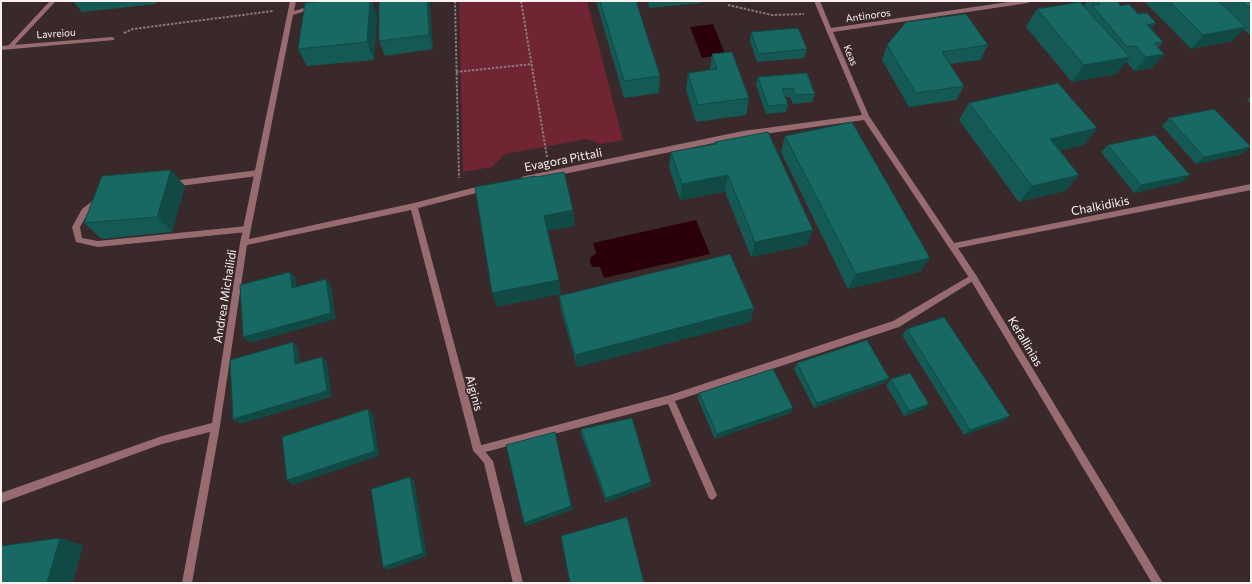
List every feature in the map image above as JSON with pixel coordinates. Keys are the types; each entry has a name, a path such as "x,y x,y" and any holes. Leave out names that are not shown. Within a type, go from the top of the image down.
{"street":[{"path":"10,47 52,1"},
{"name":"Andrea Michailidi","path":"187,583 216,426 244,243 293,1"},
{"name":"Keas","path":"817,1 866,117"},
{"name":"Antinoros","path":"830,30 1028,1"},
{"path":"291,14 319,6"},
{"name":"Lavreiou","path":"1,48 112,39"},
{"name":"Evagora Pittali","path":"516,180 743,134 866,117"},
{"name":"Kefallinias","path":"866,117 973,277 1158,583"},
{"path":"160,186 258,173"},
{"path":"244,243 414,206 495,185"},
{"name":"Chalkidikis","path":"953,246 1251,187"},
{"path":"106,193 85,211 76,227 79,240 98,244 247,228"},
{"name":"Aiginis","path":"414,206 478,450 488,461 518,583"},
{"path":"478,450 670,399 896,324 973,277"},
{"path":"670,399 712,495"},
{"path":"1,498 162,440 216,426"}],"path":[{"path":"455,1 460,194"},
{"path":"521,1 550,173"},
{"path":"728,5 772,15 823,14"},
{"path":"112,39 133,29 280,10 291,14"},
{"path":"456,72 532,64"}],"shaded area":[{"path":"459,1 587,1 623,140 601,144 587,139 505,154 492,167 463,172"},
{"path":"713,24 725,54 702,58 690,27"},
{"path":"696,220 710,254 604,278 600,267 593,267 590,263 590,258 596,253 593,243"}],"building":[{"path":"326,1 370,1 367,42 298,49 305,3"},
{"path":"379,1 427,1 429,35 379,41"},
{"path":"600,1 636,1 660,76 624,81"},
{"path":"1097,1 1117,1 1121,6 1129,4 1138,14 1147,13 1156,23 1147,25 1163,42 1154,43 1164,54 1146,57 1136,46 1127,47 1092,5 1100,4"},
{"path":"1169,1 1218,1 1246,27 1203,35"},
{"path":"1242,1 1251,1 1251,9"},
{"path":"1080,2 1130,57 1084,65 1037,9"},
{"path":"966,14 988,45 942,52 964,86 916,93 887,45 906,22"},
{"path":"798,28 807,49 759,54 751,32"},
{"path":"732,52 749,98 698,105 688,73 717,69 712,54"},
{"path":"807,73 815,94 795,95 793,88 782,89 788,104 768,106 758,77"},
{"path":"1058,83 1097,128 1050,139 1079,175 1032,186 969,103"},
{"path":"1214,109 1251,147 1204,157 1169,118"},
{"path":"852,122 930,258 856,274 785,136"},
{"path":"768,132 813,230 755,242 728,175 682,184 671,152 716,144 715,142"},
{"path":"1155,135 1190,175 1141,185 1108,145"},
{"path":"171,170 157,217 84,223 102,176"},
{"path":"564,172 573,210 544,216 559,280 492,293 475,187"},
{"path":"730,254 754,308 575,355 559,296"},
{"path":"290,272 292,288 326,279 331,313 243,337 240,285"},
{"path":"944,317 1010,416 970,430 907,329"},
{"path":"867,340 889,378 817,403 797,363"},
{"path":"293,342 295,364 322,357 327,391 233,419 230,360"},
{"path":"773,369 793,408 717,434 699,393"},
{"path":"910,373 929,404 909,411 891,379"},
{"path":"368,409 375,451 287,480 282,437"},
{"path":"632,418 651,482 606,498 581,429"},
{"path":"555,432 571,506 524,523 506,445"},
{"path":"410,477 423,553 383,567 371,489"},
{"path":"627,517 644,583 570,583 561,536"},
{"path":"60,538 47,583 1,583 1,546"}]}
